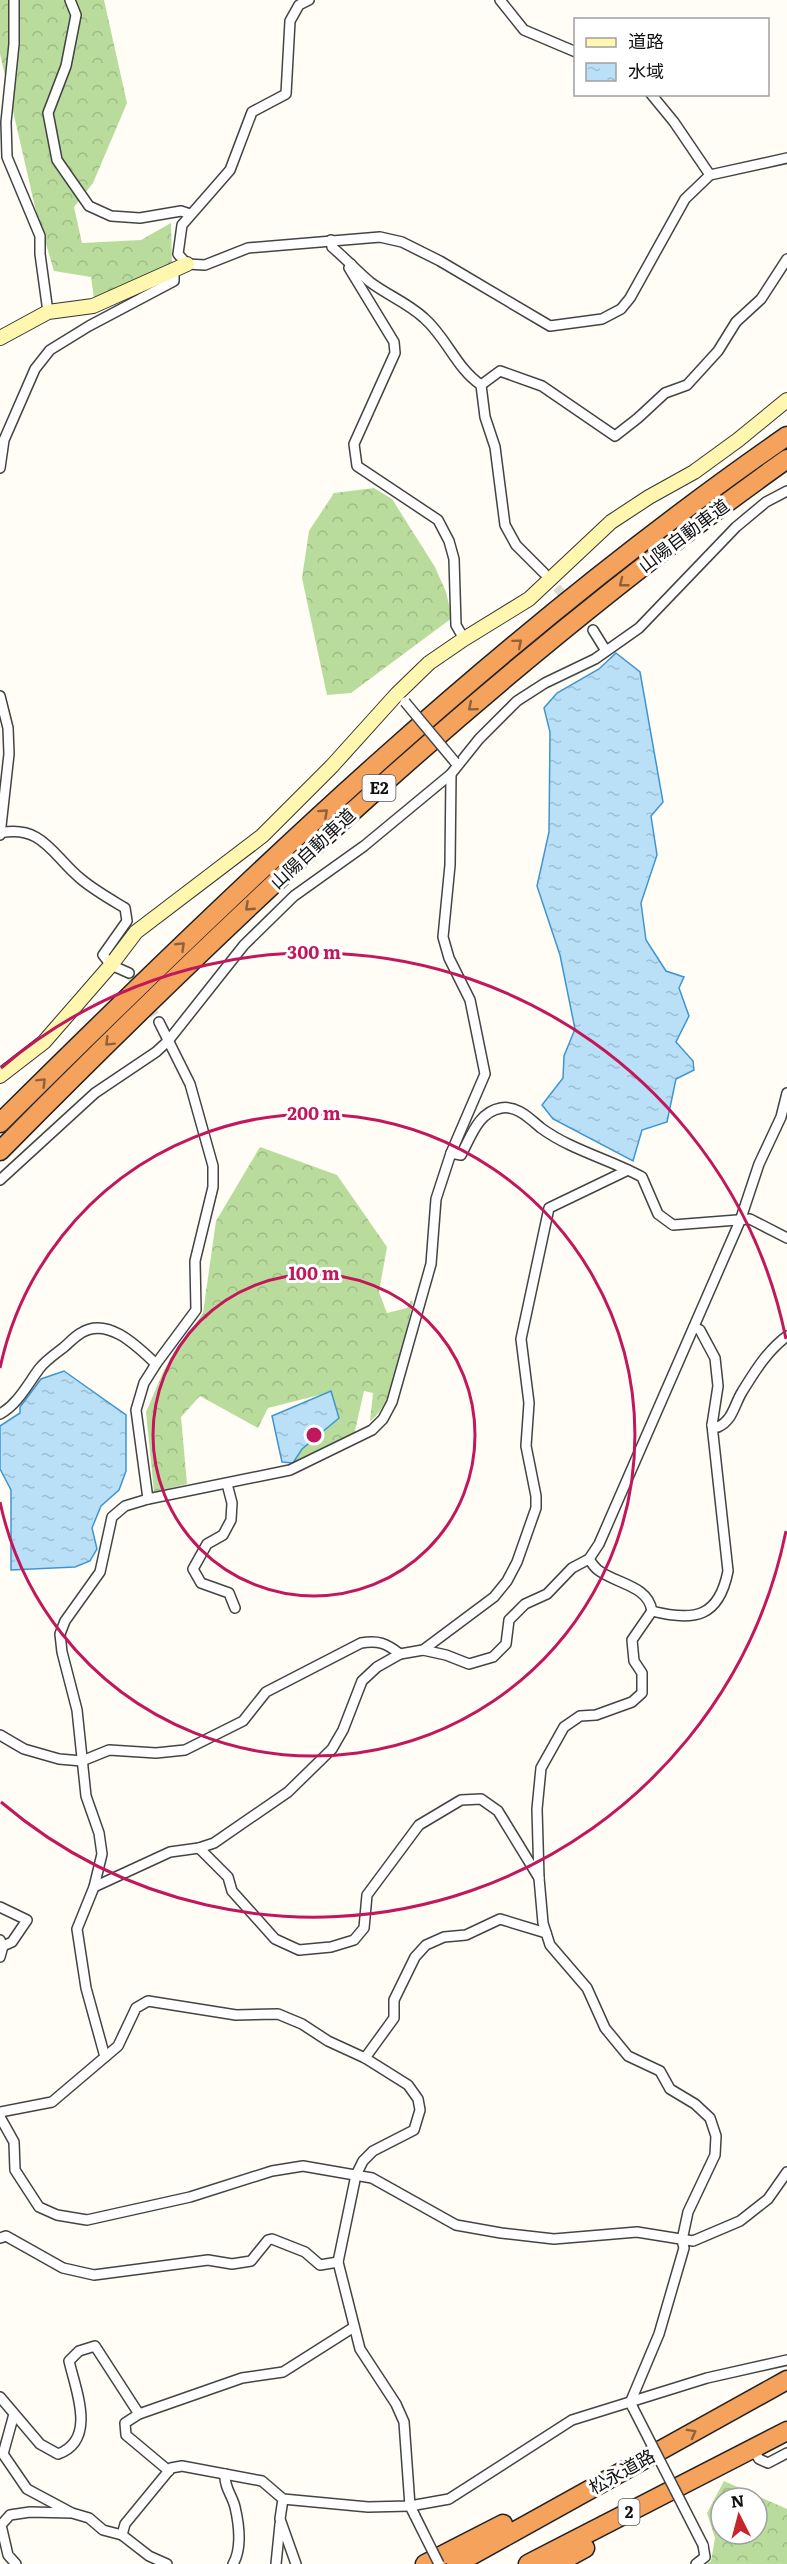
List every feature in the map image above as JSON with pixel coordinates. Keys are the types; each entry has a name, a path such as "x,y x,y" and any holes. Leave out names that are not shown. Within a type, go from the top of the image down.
{"highway":[{"name":"山陽自動車道","path":"0,1123 240,890 438,711 551,615 787,436"},
{"name":"山陽自動車道","path":"0,1150 253,903 450,725 672,545 787,459"},
{"name":"松永道路","path":"456,2564 787,2380"},
{"name":"2","path":"528,2564 787,2431"},
{"path":"556,2564 731,2460"},
{"path":"424,2564 578,2486 623,2472"}],"street":[{"path":"14,0 14,44 6,122 8,157 40,236 40,254 48,312"},
{"path":"70,0 76,15 70,46 66,66 48,113 57,160 89,206 111,216 140,218 181,211 190,214"},
{"path":"187,264 178,254 182,225 230,170 252,112 286,94 290,21 299,5 309,0"},
{"path":"500,0 524,30 574,51"},
{"path":"653,96 674,122 710,175"},
{"path":"0,338 48,312 93,306 187,264 204,266 248,248 380,237 402,242 440,261 550,326 602,319 621,309 630,298 685,199 710,175 787,158"},
{"path":"332,240 332,247 371,283 405,303 426,319 448,345 468,376 481,385 485,417 495,447 505,525 516,546 544,573"},
{"path":"481,385 500,371 542,386 615,436 665,393 687,385 718,351 736,322 761,299 787,259"},
{"path":"351,264 349,267 394,342 395,353 354,444 357,466 438,520 449,541 454,559 456,625 464,639"},
{"path":"0,468 4,440 35,369 50,350 89,326 174,281 174,269"},
{"path":"0,1076 44,1042 111,965 136,932 262,836 401,698 429,663 530,599 611,522 649,497 694,472 787,400"},
{"path":"0,1180 95,1093 168,1041 244,945 294,896 364,846 451,774 457,763 517,701 545,683 595,659 639,628 736,527 766,502 787,491"},
{"path":"593,630 606,651"},
{"path":"0,696 8,728 9,754 0,834 21,831 38,837 81,879 125,908 127,921 103,955 111,965 129,973"},
{"path":"401,698 457,763"},
{"path":"105,2057 86,1988 77,1929 94,1887 102,1854 99,1833 86,1796 77,1710 62,1652 60,1634 65,1621 100,1572 112,1517 125,1506 148,1499 290,1470 372,1430 383,1419 392,1402 431,1264 436,1199 451,1153 484,1074 470,1000 449,958 443,937 450,865 451,774"},
{"path":"148,1499 135,1410 144,1383 196,1310 195,1261 213,1186 213,1166 190,1084 159,1022"},
{"path":"94,1887 170,1852 199,1848 214,1843 288,1792 332,1749 343,1730 362,1682 377,1667 400,1654 423,1650 447,1655 469,1664 493,1657 506,1644 509,1620 525,1604 547,1594 572,1569 589,1559 599,1544 740,1221 759,1164 781,1117 787,1093"},
{"path":"451,1153 461,1155 479,1120 490,1112 503,1107 516,1109 551,1135 642,1177 658,1214 673,1225 750,1219 787,1238"},
{"path":"423,1650 494,1597 507,1581 517,1562 536,1508 536,1496 526,1446 529,1403 521,1339 549,1208 628,1170"},
{"path":"652,1611 673,1617 697,1616 715,1605 724,1590 728,1571 712,1425 718,1386 716,1358 700,1330 694,1327"},
{"path":"0,1414 6,1411 25,1390 40,1366 82,1332 100,1329 118,1333 134,1343 156,1364"},
{"path":"712,1425 718,1427 728,1422 741,1394 771,1348 787,1336"},
{"path":"227,1484 232,1503 231,1520 223,1535 207,1544 193,1569 201,1583 229,1593 235,1608"},
{"path":"589,1559 597,1570 644,1593 651,1603 652,1611 632,1640 634,1661 642,1673 642,1693 632,1702 596,1715 580,1716 564,1727 541,1768 537,1809 543,1923 550,1945 587,1988 605,2028 628,2056 660,2071 670,2089 695,2104 710,2118 716,2136 715,2155 688,2212 682,2240 684,2248 659,2334 631,2406 703,2546 705,2557 696,2564"},
{"path":"0,1735 24,1749 59,1759 82,1761 110,1750 156,1752 185,1750 243,1721 266,1692 361,1643 376,1640 400,1654"},
{"path":"199,1848 228,1877 232,1891 275,1939 299,1950 331,1947 354,1940 364,1928 367,1895 419,1825 461,1800 481,1799 498,1811 539,1878"},
{"path":"0,1907 27,1920 12,1942 2,1943 0,1957"},
{"path":"365,2058 394,2018 394,2000 415,1957 426,1945 444,1937 466,1935 500,1919 546,1933"},
{"path":"439,2564 410,2506 404,2422 396,2404 360,2349 338,2262 356,2175 363,2161 373,2151 414,2130 420,2110 418,2099 408,2085 365,2058 328,2041 302,2024 278,2014 236,2015 148,2001 136,2008 118,2046 52,2102 0,2114 14,2142 15,2170 39,2207 57,2215 87,2220 190,2197 282,2169 303,2166 356,2175 372,2178 456,2225 554,2239 636,2232 693,2241 740,2221 768,2199 787,2172"},
{"path":"0,2238 6,2236 63,2268 94,2275 208,2260 232,2264 251,2261 268,2240 272,2239 305,2252 320,2265 338,2262"},
{"path":"169,2472 126,2435 125,2423 139,2414 242,2378 283,2372 354,2327"},
{"path":"0,2397 40,2444 58,2454 70,2450 76,2442 82,2424 69,2361 79,2351 95,2346 139,2414"},
{"path":"122,2535 125,2524 171,2468 182,2466 262,2481 283,2499 368,2507 410,2506 448,2499 572,2420 631,2406 707,2378 787,2361"},
{"path":"14,2414 3,2454 27,2489 72,2513 89,2518 103,2530 122,2535 149,2556 167,2564"},
{"path":"753,2449 759,2459 768,2463 787,2453"},
{"path":"225,2474 225,2483 235,2506 239,2552 233,2564"},
{"path":"276,2564 283,2499"},
{"path":"16,2564 8,2554 1,2525 10,2515 30,2512 72,2513"},
{"path":"280,2518 296,2564"}],"green space":[{"path":"0,0 104,0 127,103 93,183 74,207 82,243 141,240 171,223 172,266 94,298 91,277 54,271 35,207 0,54"},
{"path":"374,488 392,499 435,567 446,592 452,618 351,693 327,695 302,578 309,531 334,493"},
{"path":"260,1147 337,1175 387,1247 379,1292 387,1313 407,1308 411,1300 413,1302 398,1367 386,1400 370,1421 373,1393 364,1391 354,1435 293,1463 302,1449 339,1418 331,1392 268,1408 258,1428 200,1396 181,1417 187,1484 154,1492 146,1412 164,1370 203,1313 216,1221"},
{"path":"724,2481 735,2486 721,2486"},
{"path":"769,2501 787,2509 787,2564 707,2564 711,2561 714,2546 769,2546"}],"water":[{"path":"616,653 640,672 663,802 651,816 657,855 641,903 646,940 666,971 684,977 679,988 689,1016 676,1042 693,1061 694,1070 676,1079 667,1122 642,1130 633,1161 553,1119 542,1105 563,1078 564,1056 575,1029 560,955 537,886 549,832 550,732 544,708 557,693 599,669"},
{"path":"64,1371 126,1415 126,1471 119,1490 101,1506 92,1528 97,1549 90,1561 75,1567 11,1570 11,1490 0,1469 0,1426 20,1413 20,1407 41,1379"},
{"path":"331,1391 339,1418 302,1449 293,1463 282,1462 272,1416"}],"tunnel":[{"path":"548,577 570,603"},
{"path":"129,973 159,1022"}]}
